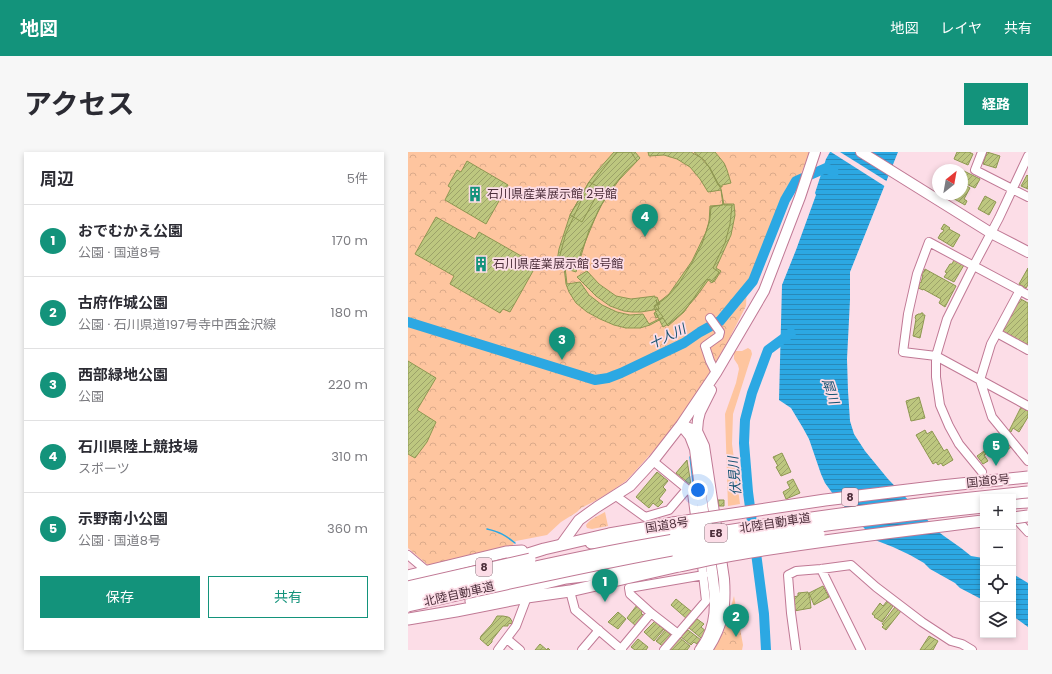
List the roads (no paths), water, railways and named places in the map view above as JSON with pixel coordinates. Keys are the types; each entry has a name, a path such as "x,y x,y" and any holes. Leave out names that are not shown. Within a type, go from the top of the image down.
{"highway":[{"name":"国道8号","path":"408,588 544,549 609,534 674,527 825,500 1028,477"},
{"name":"北陸自動車道","path":"1011,494 1028,492"},
{"path":"408,588 674,527 804,510 888,502 980,496"},
{"name":"北陸自動車道","path":"408,596 542,565 639,546 733,530 892,507 980,498"},
{"path":"1016,503 1028,502"},
{"name":"北陸自動車道","path":"408,606 545,575 726,540 899,516 980,507"},
{"path":"408,619 527,597 570,591 678,562 767,541 928,517 980,508"},
{"path":"408,616 566,578 829,540 980,522"},
{"path":"561,545 609,542"},
{"path":"408,576 506,552 544,549"},
{"path":"570,591 570,587 577,580 590,575"},
{"path":"408,627 456,611"}],"main road":[{"path":"561,545 579,520 630,486 653,461 681,425 716,373 764,291 800,197 815,152"},
{"path":"861,152 991,233 1028,252"},
{"path":"707,650 718,631 724,609 725,596 724,579 704,446 697,431 700,412 711,390 716,373"},
{"path":"681,425 697,431"},
{"path":"681,425 690,436 695,449 715,606 713,623 707,639 700,650"}],"street":[{"path":"982,152 975,170 1028,197"},
{"path":"982,472 960,444 949,426 940,405 936,377 936,356 947,319 999,218 1028,156"},
{"path":"1028,295 929,242 915,280 908,314 903,352 936,356 1028,406"},
{"path":"1020,290 991,344 980,380 992,417 1028,461"},
{"path":"710,318 720,332 718,336 705,346 716,373"},
{"path":"997,333 1028,350"},
{"path":"653,461 692,493 704,575 706,601 664,650"},
{"path":"616,496 645,517 669,510 687,489"},
{"path":"1020,519 1028,532"},
{"path":"408,555 428,572"},
{"path":"796,650 788,575 796,571 851,565 876,587 922,622 950,641 962,644 971,650"},
{"path":"821,569 861,650"},
{"path":"678,634 630,594 629,588 704,575"},
{"path":"570,591 575,610 621,649 651,613"},
{"path":"498,650 516,626 527,597"},
{"path":"582,650 599,630"},
{"path":"507,639 520,650"}],"water":[{"name":"犀川","path":"830,152 898,152 850,272 847,359 850,421 854,434 865,451 888,479 940,533 971,556 980,558 980,598 960,588 955,583 930,569 924,563 910,555 875,540 833,494 825,483 809,439 803,428 791,408 779,400 782,285 816,195 815,193 826,159"},
{"path":"1016,576 1028,583 1028,627 1016,618"}],"waterway":[{"name":"十人川","path":"408,322 595,380 608,378 684,343 720,321 753,281 785,200 796,181 826,168 834,172"},
{"name":"伏見川","path":"766,650 764,614 748,492 744,443 745,420 752,393 768,350 791,333"},
{"path":"690,457 694,490"},
{"path":"487,529 502,534 515,543"}],"place":[{"name":"石川県産業展示館 2号館","path":"475,194"},
{"name":"石川県陸上競技場","path":"645,237"},
{"name":"石川県産業展示館 3号館","path":"481,264"},
{"name":"西部緑地公園","path":"562,360"},
{"name":"示野南小公園","path":"996,466"},
{"name":"おでむかえ公園","path":"605,602"},
{"name":"古府作城公園","path":"736,637"}]}
